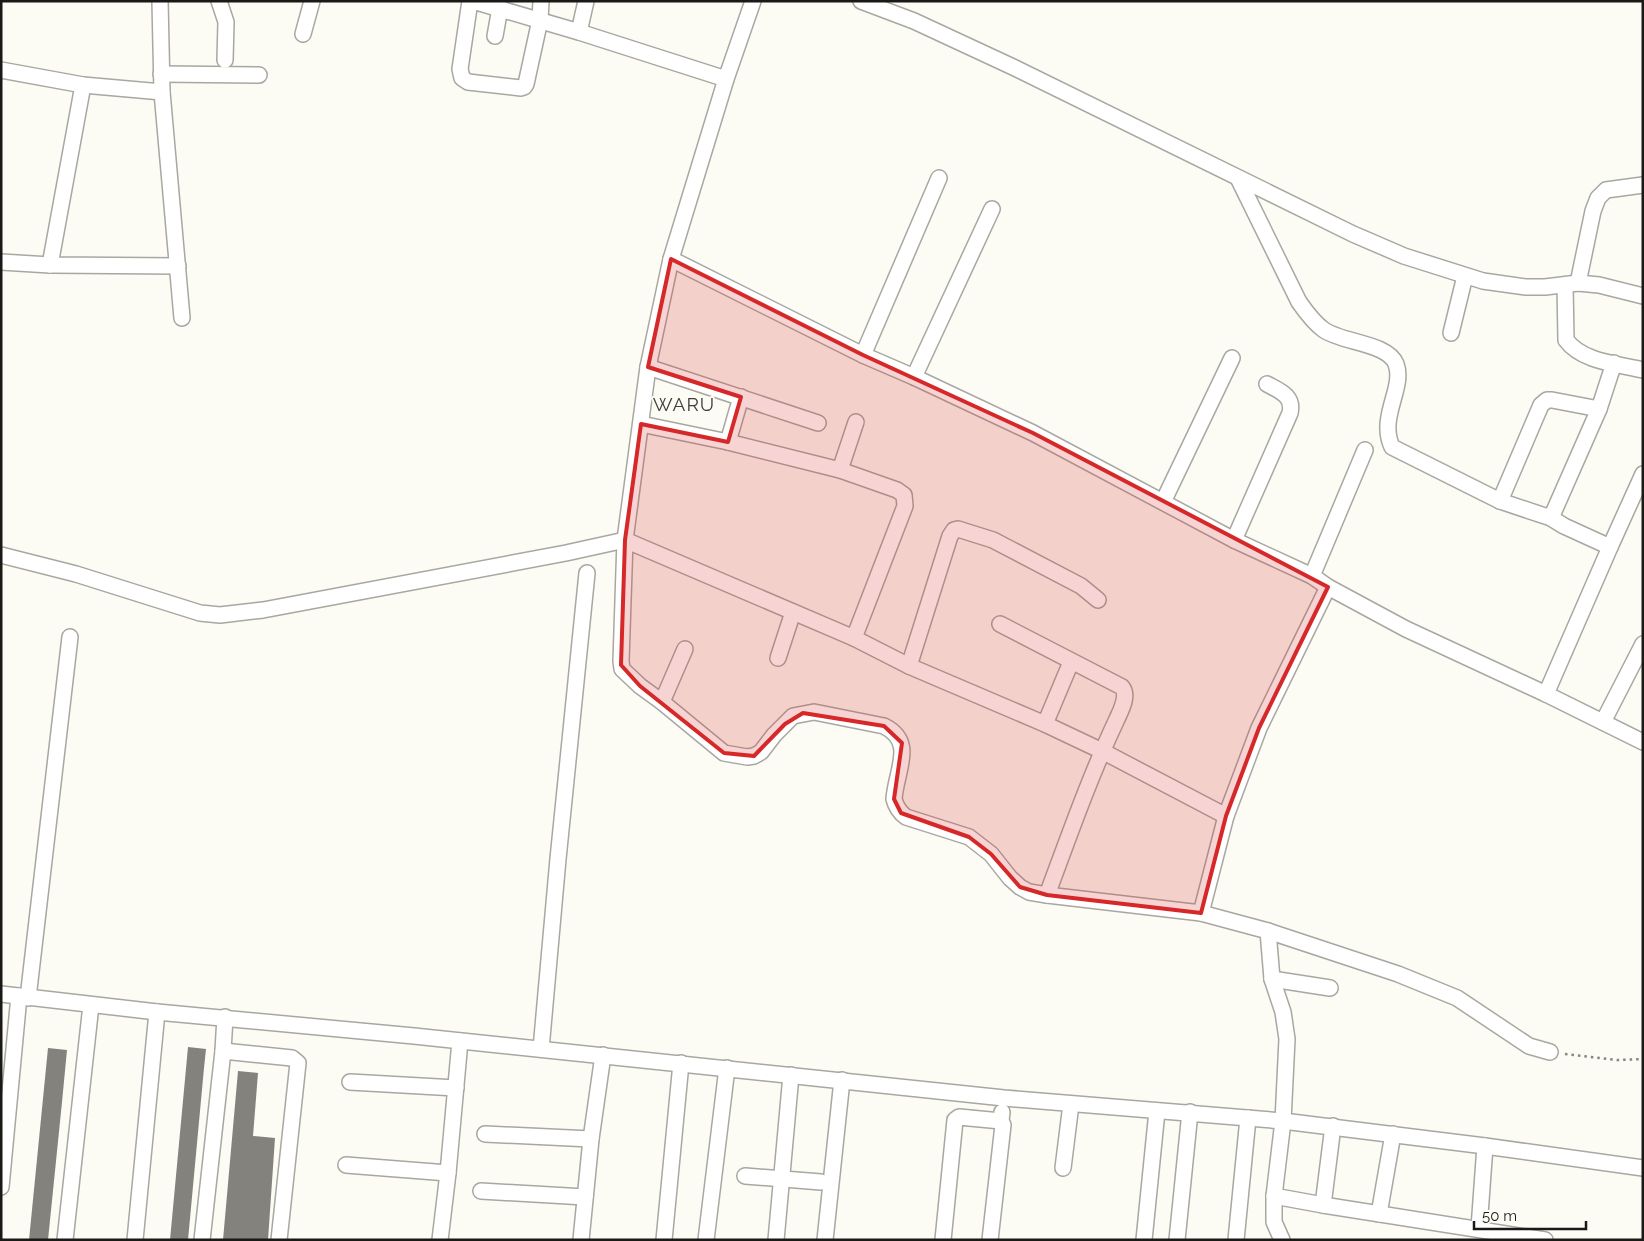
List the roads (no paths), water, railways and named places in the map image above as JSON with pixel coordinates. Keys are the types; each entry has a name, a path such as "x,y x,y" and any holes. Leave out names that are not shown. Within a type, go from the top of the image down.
{"street":[{"path":"160,1 162,92 182,318"},
{"path":"219,1 226,22 225,60"},
{"path":"303,34 312,1"},
{"path":"541,1 540,20 524,87 468,82 462,78 460,69 472,1 540,20 726,79"},
{"path":"579,32 586,1"},
{"path":"753,1 726,79 669,270 648,367 625,540 622,669 715,748 724,753 747,757 754,756 761,752 784,724 794,716 803,713 814,712 891,729 899,737 903,749 894,799 901,813 906,817 969,837 991,854 1010,878 1029,892 1202,913 1268,931 1398,974 1456,998 1529,1046 1550,1052"},
{"path":"861,1 914,21 1013,67 1353,234 1404,256 1465,276 1505,285 1526,287 1571,284 1599,285 1643,296"},
{"path":"494,36 500,8"},
{"path":"1,70 82,85 162,92"},
{"path":"161,74 258,75"},
{"path":"50,264 82,85"},
{"path":"863,355 939,178"},
{"path":"1238,178 1299,302 1311,318 1324,330 1336,336 1381,350 1396,363 1396,385 1387,424 1388,439 1392,447 1500,501 1551,518 1610,547"},
{"path":"1643,185 1612,188 1601,194 1598,198 1571,284 1566,340 1571,347 1588,356 1643,370"},
{"path":"914,377 992,209"},
{"path":"1,262 178,266"},
{"path":"669,270 914,377 1033,433 1234,540 1312,576 1328,587 1406,629 1546,694 1643,742"},
{"path":"1451,333 1465,276"},
{"path":"1163,502 1232,358"},
{"path":"1551,518 1599,409 1614,363"},
{"path":"648,367 818,423"},
{"path":"1234,540 1292,406 1287,396 1267,384"},
{"path":"728,442 742,397"},
{"path":"1500,501 1540,405 1543,402 1552,400 1599,409"},
{"path":"840,470 856,422"},
{"path":"641,424 728,442 840,470 897,490 904,495 906,502 854,638"},
{"path":"1312,576 1365,450"},
{"path":"1546,694 1643,474"},
{"path":"909,666 950,536 954,530 958,529 993,540 1075,582 1098,600"},
{"path":"1,554 76,574 200,613 220,615 263,610 307,600 566,553 625,540 854,638 909,666 1045,724 1102,751 1226,816"},
{"path":"542,1049 558,859 587,573"},
{"path":"1202,913 1226,816 1259,728 1328,587"},
{"path":"778,658 793,612"},
{"path":"1000,624 1124,689 1123,705 1102,751 1047,895"},
{"path":"1,1187 23,997 70,637"},
{"path":"1603,722 1643,644"},
{"path":"662,702 685,649"},
{"path":"1045,724 1070,662"},
{"path":"1268,931 1272,979 1283,1012 1287,1039 1282,1121 1274,1196 1274,1222 1282,1240"},
{"path":"1272,979 1330,988"},
{"path":"1,994 157,1012 225,1017 603,1055 1004,1098 1190,1112 1333,1126 1643,1168"},
{"path":"65,1240 91,1005"},
{"path":"134,1240 157,1012"},
{"path":"202,1240 225,1017"},
{"path":"440,1240 460,1041"},
{"path":"223,1051 292,1058 298,1063 280,1240"},
{"path":"581,1240 603,1055"},
{"path":"664,1240 681,1064"},
{"path":"706,1240 727,1068"},
{"path":"776,1240 792,1075"},
{"path":"826,1240 842,1080"},
{"path":"350,1082 456,1088"},
{"path":"990,1240 1003,1125 1001,1121 1004,1098"},
{"path":"1063,1168 1071,1104"},
{"path":"1144,1240 1157,1110"},
{"path":"1177,1240 1190,1112"},
{"path":"943,1240 955,1120 959,1117 1001,1121"},
{"path":"1236,1240 1248,1118"},
{"path":"1323,1205 1333,1126"},
{"path":"485,1134 592,1139"},
{"path":"1379,1214 1393,1134"},
{"path":"1479,1228 1485,1146"},
{"path":"346,1165 448,1173"},
{"path":"744,1176 820,1182"},
{"path":"480,1191 585,1198"},
{"path":"1274,1196 1545,1240"}],"district":[{"name":"WARU","path":"684,404"}]}
